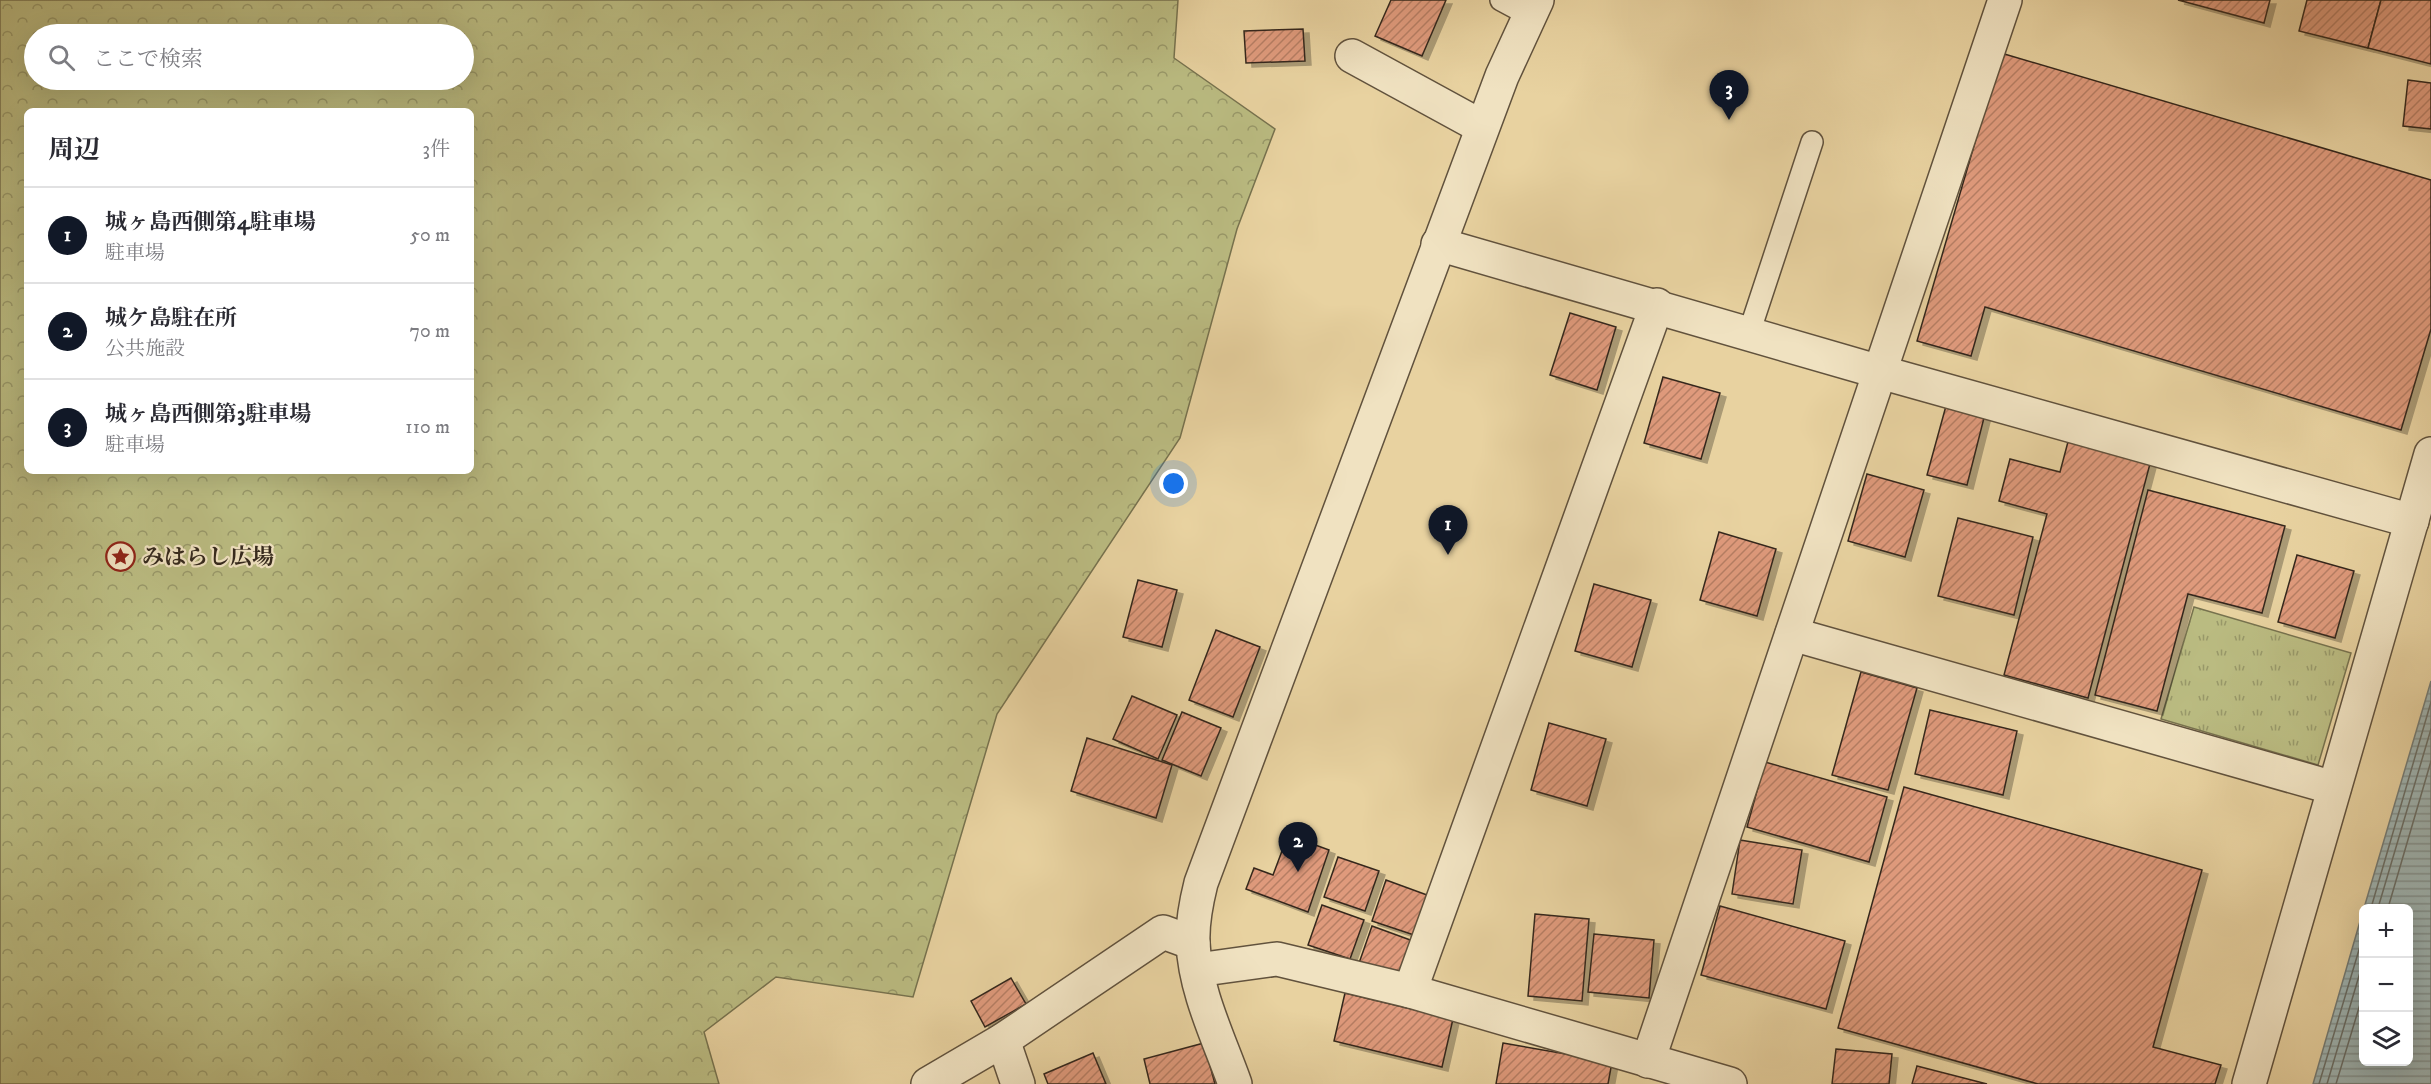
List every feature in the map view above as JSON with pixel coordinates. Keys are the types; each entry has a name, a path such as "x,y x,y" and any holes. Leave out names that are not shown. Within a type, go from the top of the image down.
{"street":[{"path":"1648,1060 2005,0"},
{"path":"1235,1084 1206,1004 1195,957 1195,909 1201,883 1502,76 1522,5"},
{"path":"1352,56 1482,127"},
{"path":"1438,244 1657,305 1880,372 2412,521"},
{"path":"1410,991 1657,305"},
{"path":"2249,1084 2431,454"},
{"path":"1792,634 2334,788"},
{"path":"928,1084 1003,1040 1163,932 1195,957 1277,959 1410,991 1730,1084"},
{"path":"1003,1040 1018,1084"}],"lane":[{"path":"1749,333 1812,141"}],"green space":[{"path":"0,0 1178,0 1174,58 1275,129 1237,229 1180,438 997,714 913,997 776,977 704,1032 719,1084 0,1084"},
{"path":"2194,607 2351,653 2318,765 2161,719"}],"water":[{"path":"2431,681 2431,1084 2313,1084 2359,925 2359,1066 2413,1066 2413,904 2365,904"}],"building":[{"path":"1391,0 1446,0 1422,56 1375,36"},
{"path":"2178,0 2270,0 2264,23"},
{"path":"2307,0 2381,0 2368,48 2299,31"},
{"path":"2381,0 2431,0 2431,64 2368,48"},
{"path":"1303,29 1305,61 1246,63 1244,31"},
{"path":"2001,53 2431,180 2431,329 2401,430 1985,307 1971,356 1917,341"},
{"path":"2408,80 2431,83 2431,129 2403,126"},
{"path":"1570,313 1616,327 1597,390 1550,375"},
{"path":"1663,377 1720,393 1701,459 1644,443"},
{"path":"1949,395 1987,406 1967,485 1927,475"},
{"path":"2069,438 2151,460 2088,698 2004,675 2047,514 1999,501 2010,459 2060,472"},
{"path":"1867,474 1924,490 1905,557 1848,541"},
{"path":"2148,490 2285,526 2262,613 2188,594 2157,711 2095,695"},
{"path":"1958,518 2033,537 2014,615 1938,596"},
{"path":"1719,532 1776,549 1757,616 1700,600"},
{"path":"2297,555 2354,571 2335,638 2278,622"},
{"path":"1138,580 1177,590 1162,647 1123,637"},
{"path":"1594,584 1651,600 1632,667 1575,651"},
{"path":"1216,630 1260,647 1233,717 1189,700"},
{"path":"1861,672 1917,688 1888,790 1832,775"},
{"path":"1132,696 1177,715 1158,759 1113,739"},
{"path":"1930,710 2017,731 2003,795 1915,774"},
{"path":"1182,712 1221,728 1201,776 1162,760"},
{"path":"1549,723 1606,739 1587,806 1531,790"},
{"path":"1087,738 1172,765 1156,818 1071,791"},
{"path":"1765,762 1887,797 1869,862 1747,827"},
{"path":"1904,787 2202,870 2153,1047 2221,1065 2215,1084 2038,1084 1838,1028"},
{"path":"1288,835 1329,850 1308,912 1246,889 1254,868 1273,875"},
{"path":"1740,840 1802,850 1793,904 1732,894"},
{"path":"1338,857 1379,871 1365,911 1324,897"},
{"path":"1386,880 1427,895 1414,935 1372,921"},
{"path":"1322,905 1364,920 1350,959 1308,945"},
{"path":"1720,906 1845,941 1826,1009 1701,975"},
{"path":"1535,914 1589,919 1582,1001 1528,996"},
{"path":"1372,926 1413,941 1400,980 1358,966"},
{"path":"1594,934 1654,940 1649,998 1588,992"},
{"path":"1011,978 1026,1004 985,1027 971,1001"},
{"path":"1345,993 1453,1019 1442,1067 1334,1041"},
{"path":"1204,1043 1215,1084 1150,1084 1144,1059"},
{"path":"1503,1043 1612,1062 1608,1084 1496,1084"},
{"path":"1836,1049 1892,1054 1889,1084 1832,1084"},
{"path":"1093,1053 1106,1084 1048,1084 1044,1074"},
{"path":"1917,1066 1987,1084 1912,1084"}],"place":[{"name":"城ヶ島西側第3駐車場","path":"1729,120"},
{"name":"城ヶ島西側第4駐車場","path":"1448,555"},
{"name":"みはらし広場","path":"121,556"},
{"name":"城ケ島駐在所","path":"1298,872"}]}
